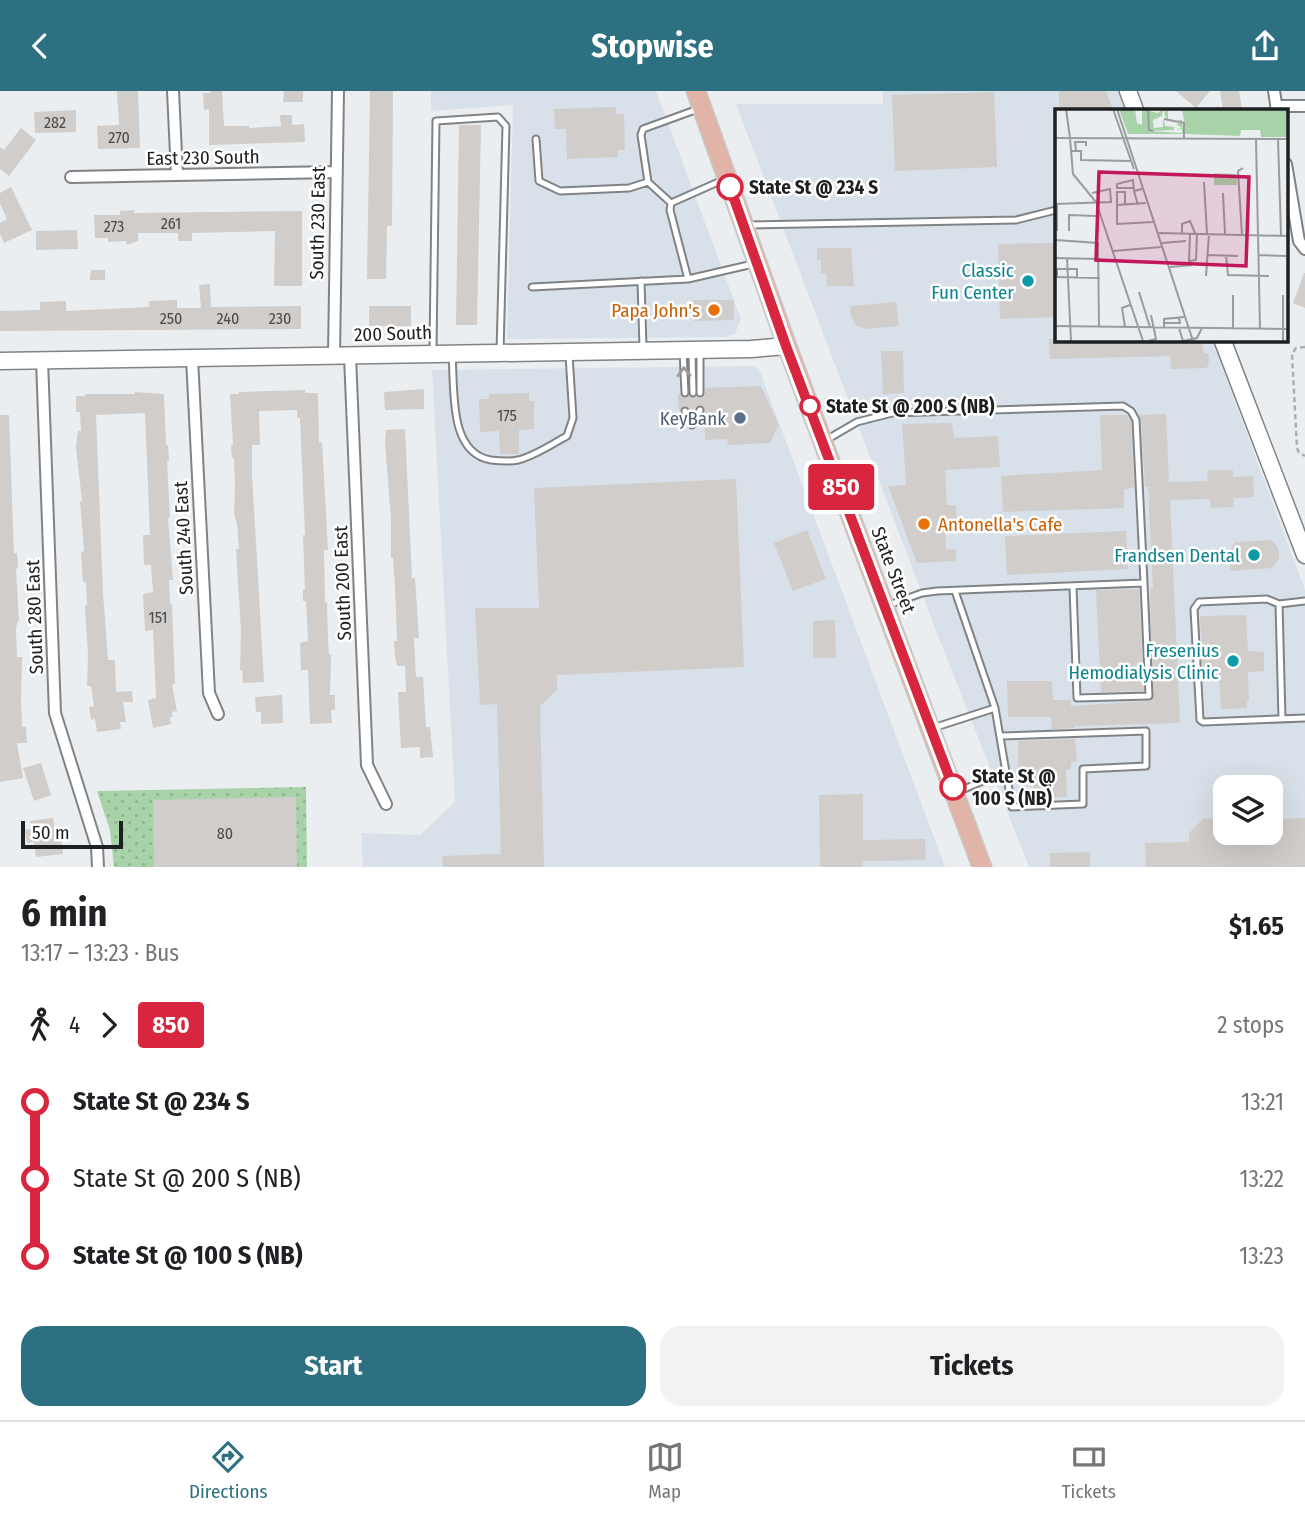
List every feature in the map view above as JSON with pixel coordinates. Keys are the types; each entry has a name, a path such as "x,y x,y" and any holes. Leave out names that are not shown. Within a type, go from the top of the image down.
{"main road":[{"name":"State Street","path":"699,99 786,346 982,867"}],"street":[{"path":"173,91 177,175"},
{"name":"South 230 East","path":"338,91 335,172 342,356"},
{"path":"1128,91 1135,109"},
{"path":"1274,91 1276,108 1305,106"},
{"name":"East 230 South","path":"71,177 335,172"},
{"path":"1288,176 1299,241 1305,249"},
{"path":"1223,341 1305,555"},
{"name":"200 South","path":"0,361 643,351 786,346"},
{"name":"South 200 East","path":"342,356 367,765 386,804"},
{"name":"South 240 East","path":"192,358 209,693 218,714"},
{"name":"South 280 East","path":"42,360 55,713 97,847 99,867"}],"lane":[{"path":"671,203 648,182 641,135 643,129 699,99"},
{"path":"433,353 436,121 498,117 506,126 500,352"},
{"path":"536,139 540,181 560,191 629,188 648,182"},
{"path":"671,203 727,178"},
{"path":"671,203 670,210 688,279"},
{"path":"743,226 1016,220 1055,210"},
{"path":"532,286 688,279 757,263"},
{"path":"641,281 643,351"},
{"path":"692,350 692,393"},
{"path":"692,350 700,393"},
{"path":"685,393 692,350"},
{"path":"452,353 453,389 461,433 472,451 483,459 504,462 520,460 567,436 573,418 568,352"},
{"path":"823,441 857,422 892,414 1123,406 1131,411 1136,420 1149,696 1077,698 1073,587"},
{"path":"685,411 692,425"},
{"path":"692,425 693,411"},
{"path":"692,425 700,411"},
{"path":"885,606 922,593 955,590 1144,583"},
{"path":"955,590 995,708 1012,807 1083,804 1083,769 1146,766 1146,731 1000,736"},
{"path":"1305,601 1279,604 1267,599 1199,602 1194,608 1200,720 1305,718"},
{"path":"1279,604 1282,719"},
{"path":"931,729 995,708"},
{"path":"955,793 1006,771"}],"path":[{"path":"1305,347 1296,348 1292,354 1297,448 1299,453 1305,456"}],"shaded area":[{"path":"431,91 656,91 741,319 735,334 726,337 507,339 513,105 431,111"},
{"path":"883,91 1119,91 1126,109 1055,109 1055,341 1212,341 1305,590 1305,867 1029,867 736,104 883,104"},
{"path":"753,366 759,369 945,867 363,867 361,833 420,835 455,802 432,370"}],"green space":[{"path":"306,787 307,867 114,867 110,830 97,791"}],"building":[{"path":"117,91 138,91 140,148 98,149 97,126 119,125"},
{"path":"222,91 224,126 281,126 280,115 292,115 292,125 304,124 305,142 209,145 209,109 204,110 203,93"},
{"path":"284,91 303,91 303,102 283,102"},
{"path":"370,91 393,91 392,226 387,226 386,279 367,279"},
{"path":"1059,91 1106,91 1113,109 1059,109"},
{"path":"1176,91 1210,91 1196,108"},
{"path":"1220,91 1239,91 1242,109 1223,109"},
{"path":"994,92 997,167 895,171 892,95"},
{"path":"616,107 616,114 624,114 625,150 618,150 618,157 567,159 566,129 555,129 554,109"},
{"path":"76,110 76,132 35,133 34,112"},
{"path":"459,125 481,125 477,325 456,325"},
{"path":"21,128 36,140 9,176 0,169 0,147 4,150"},
{"path":"11,187 32,230 4,243 0,234 0,223 7,219 0,204 0,193"},
{"path":"134,210 134,213 302,211 302,286 274,286 275,231 192,233 192,241 178,241 178,233 138,233 138,241 127,245 126,241 108,242 108,238 95,238 94,215 120,215 120,211"},
{"path":"77,230 78,249 36,250 36,231"},
{"name":"Classic Fun Center","path":"1055,243 1055,317 1000,319 998,244"},
{"path":"817,248 851,248 854,286 827,286 826,273 821,273 821,260 817,260"},
{"path":"91,270 105,270 105,280 90,280"},
{"path":"1305,273 1305,308 1293,303"},
{"path":"210,284 211,307 301,306 301,329 0,331 0,311 40,310 40,302 66,301 66,311 149,307 149,301 177,300 177,308 201,308 199,285"},
{"name":"Papa John's","path":"693,300 734,300 734,320 694,321"},
{"path":"896,302 899,326 864,329 857,326 851,317 850,306"},
{"path":"369,306 411,306 411,326 369,326"},
{"path":"1049,339 1055,339 1198,341 1202,342 1204,353 1208,353 1209,360 1207,368 1171,369 1170,356 1050,359"},
{"path":"881,351 903,351 904,393 883,394"},
{"name":"KeyBank","path":"761,386 779,425 770,443 728,445 727,439 705,440 704,407 699,405 691,411 685,406 679,411 678,393 685,398 701,398 705,395 705,388"},
{"path":"424,389 424,409 385,410 384,392"},
{"path":"305,390 305,393 318,393 319,443 322,442 328,550 324,550 325,602 329,655 331,654 330,695 335,695 335,710 331,710 332,723 310,724 308,670 301,670 300,643 308,641 306,601 303,601 305,535 300,418 297,418 297,410 259,411 260,445 252,445 252,474 264,682 243,683 240,670 241,631 236,549 239,549 234,514 230,394"},
{"path":"135,392 164,394 173,580 169,580 175,684 172,684 177,711 172,712 171,724 153,728 148,700 156,698 153,630 145,631 143,594 153,592 151,565 144,565 143,535 150,535 145,413 96,415 108,660 115,660 116,692 132,691 133,702 123,702 126,722 120,722 121,729 97,732 89,707 94,706 91,686 87,686 86,582 83,582 82,501 76,447 78,431 81,431 80,412 76,412 76,396"},
{"path":"529,393 529,401 534,401 534,429 519,430 519,454 500,454 499,431 480,432 479,399 489,399 489,394"},
{"path":"1166,414 1169,482 1207,481 1208,470 1233,470 1233,477 1253,476 1254,497 1234,498 1233,507 1211,508 1210,499 1170,500 1180,723 1052,729 1051,717 1008,717 1007,681 1052,681 1053,700 1071,700 1071,706 1153,699 1150,589 1153,589 1148,487 1145,487 1139,415"},
{"path":"0,415 9,415 14,553 17,553 18,568 17,657 22,657 22,727 26,727 27,743 17,743 23,778 0,782"},
{"path":"1100,415 1127,415 1131,421 1134,488 1124,489 1124,508 1003,512 1001,476 1102,470"},
{"path":"952,423 954,438 998,436 1000,467 945,470 947,505 956,505 957,527 945,527 946,550 956,549 956,561 917,563 888,486 906,485 902,424"},
{"path":"405,429 412,578 415,578 419,638 414,638 416,677 423,677 426,727 430,727 433,757 420,758 420,747 401,748 398,692 406,692 405,666 397,666 394,641 397,641 395,587 385,443 386,430"},
{"path":"736,479 744,667 557,675 557,690 540,706 544,867 443,867 442,856 501,854 497,704 480,705 475,608 539,608 534,488"},
{"path":"807,530 826,579 793,591 774,543"},
{"path":"1126,531 1128,569 1007,575 1005,536"},
{"name":"Frandsen Dental","path":"1271,540 1279,552 1279,559 1272,568 1230,571 1230,550 1235,542"},
{"path":"1139,589 1144,691 1101,692 1096,590"},
{"name":"Fresenius Hemodialysis Clinic","path":"1246,615 1248,651 1264,652 1264,671 1248,672 1247,708 1221,709 1219,675 1203,675 1200,616"},
{"path":"835,620 836,658 813,658 813,621"},
{"path":"282,695 283,723 261,724 261,712 256,712 255,697"},
{"path":"1075,739 1077,761 1071,762 1071,769 1066,770 1067,797 1033,798 1034,770 1018,771 1018,741"},
{"path":"41,763 51,795 34,801 23,768"},
{"path":"863,794 863,840 925,839 926,860 863,861 863,867 820,867 819,795"},
{"path":"296,797 297,867 154,867 153,800"},
{"path":"53,818 56,837 61,836 63,854 36,857 34,842 27,843 25,830 31,829 30,821"},
{"path":"1305,818 1305,867 1146,867 1145,843 1189,842 1189,833 1203,819 1213,819 1213,845 1283,845 1283,819"},
{"path":"1090,852 1090,867 1050,867 1050,853"}],"bus line":[{"name":"850","path":"730,187 786,346 953,787"}],"place":[{"name":"State St @ 234 S","path":"730,187"},
{"name":"Classic Fun Center","path":"1028,281"},
{"name":"Papa John's","path":"714,310"},
{"name":"State St @ 200 S (NB)","path":"810,406"},
{"name":"KeyBank","path":"740,418"},
{"name":"Antonella's Cafe","path":"924,524"},
{"name":"Frandsen Dental","path":"1254,555"},
{"name":"Fresenius Hemodialysis Clinic","path":"1233,661"},
{"name":"State St @ 100 S (NB)","path":"953,787"}]}
